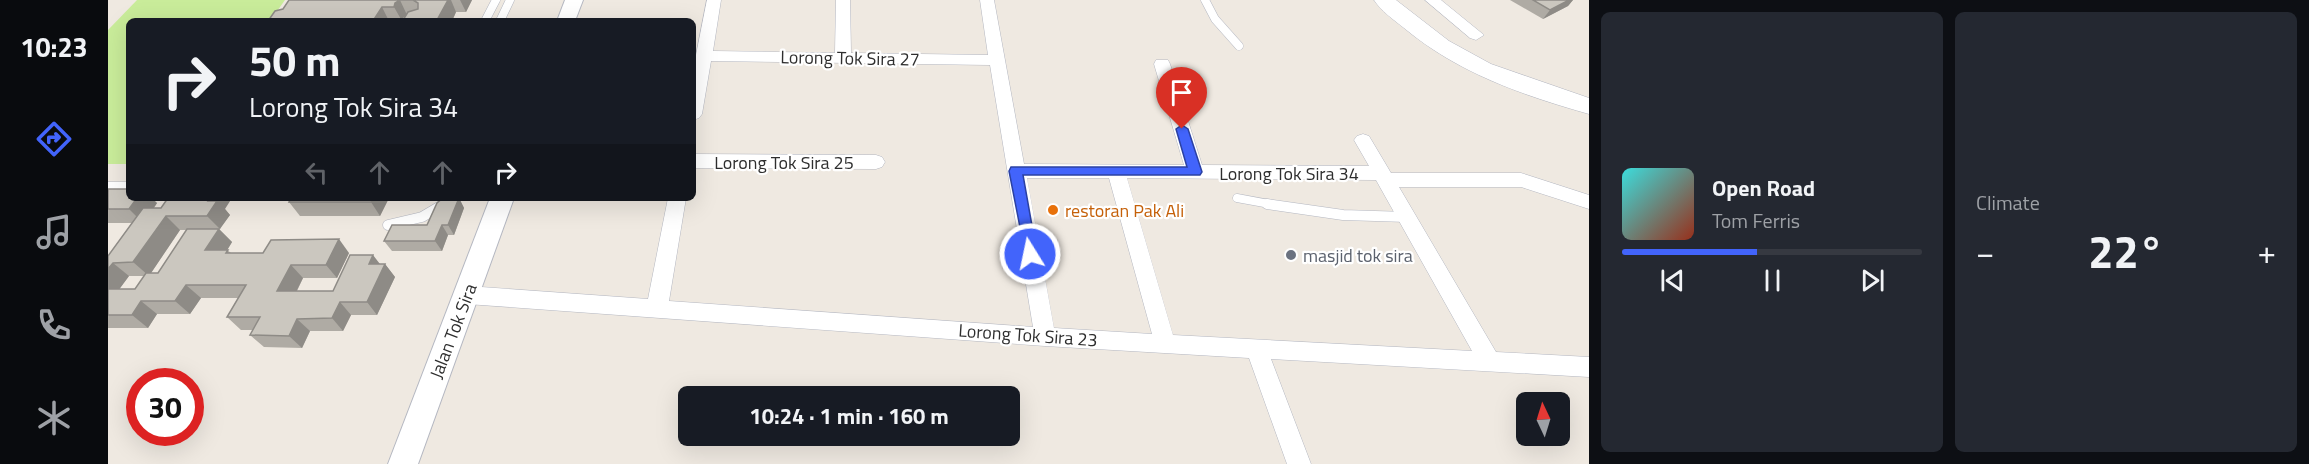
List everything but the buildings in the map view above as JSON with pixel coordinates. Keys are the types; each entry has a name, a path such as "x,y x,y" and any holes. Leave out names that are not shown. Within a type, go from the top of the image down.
{"main road":[{"path":"1384,0 1434,40 1468,62 1589,106"}],"street":[{"path":"567,18 574,0"},
{"path":"696,98 714,0"},
{"path":"843,0 843,57"},
{"path":"987,0 1045,337"},
{"path":"1432,0 1476,35"},
{"name":"Lorong Tok Sira 27","path":"704,56 997,60"},
{"path":"1162,64 1195,172"},
{"path":"1363,140 1489,361"},
{"name":"Lorong Tok Sira 25","path":"696,161 876,162"},
{"name":"Lorong Tok Sira 34","path":"1016,171 1195,172 1521,180 1589,202"},
{"path":"1116,171 1165,343"},
{"name":"Jalan Tok Sira","path":"404,464 501,201"},
{"path":"657,308 676,201"},
{"name":"Lorong Tok Sira 23","path":"467,295 1045,337 1589,367"},
{"path":"1256,348 1299,464"}],"lane":[{"path":"486,18 495,0"},
{"path":"501,18 510,0"},
{"path":"1205,0 1215,19 1239,46"},
{"path":"108,186 126,186"},
{"path":"1236,198 1306,212 1348,217 1407,217"},
{"path":"388,225 424,216 447,201"}],"green space":[{"path":"137,0 285,0 272,18 126,18 126,164 108,164 108,30"}],"place":[{"name":"restoran Pak Ali","path":"1053,210"},
{"name":"masjid tok sira","path":"1291,255"}],"route":[{"path":"1030,254 1016,171 1195,172 1182,129"}]}
